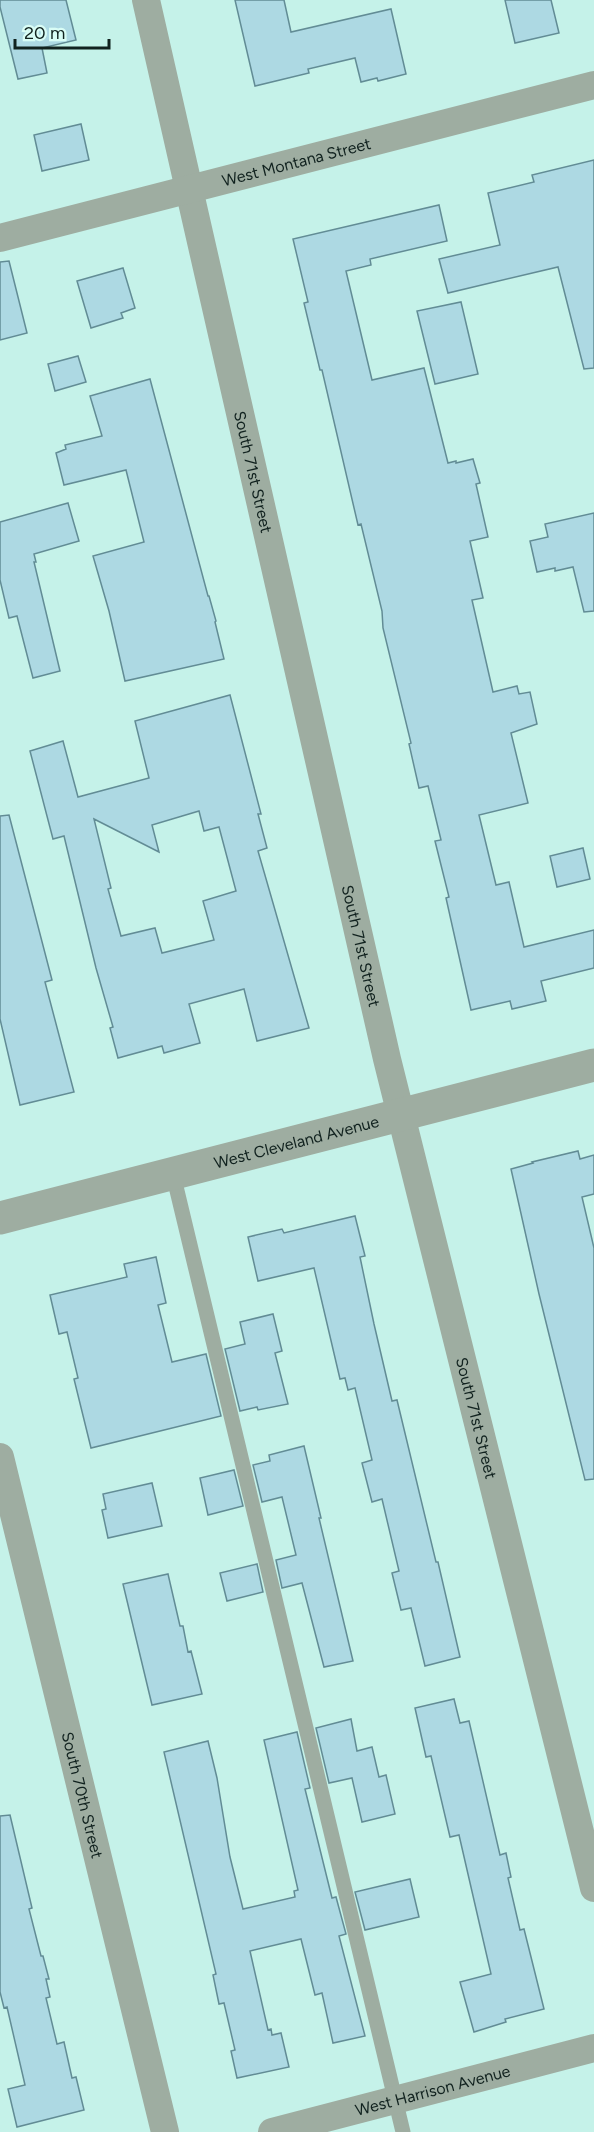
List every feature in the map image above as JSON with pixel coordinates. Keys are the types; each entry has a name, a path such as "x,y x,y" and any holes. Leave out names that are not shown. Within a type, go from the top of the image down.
{"street":[{"name":"South 71st Street","path":"146,0 401,1114 594,1888"},
{"name":"West Montana Street","path":"0,238 594,85"},
{"name":"West Cleveland Avenue","path":"0,1218 594,1065"},
{"name":"South 70th Street","path":"0,1457 165,2132"},
{"name":"West Harrison Avenue","path":"272,2132 594,2048"}],"lane":[{"path":"173,1174 403,2132"}],"building":[{"path":"0,0 66,0 76,40 42,48 47,73 18,79"},
{"path":"235,0 284,0 291,32 391,9 406,74 378,81 377,78 361,82 355,58 308,69 309,73 255,86"},
{"path":"505,0 551,0 559,33 515,43"},
{"path":"81,124 89,160 42,171 34,135"},
{"path":"594,160 594,368 584,369 558,267 448,293 439,259 500,245 488,193 534,182 532,175"},
{"path":"439,205 447,241 370,259 371,265 346,271 372,380 424,368 448,463 473,459 480,483 476,484 488,537 470,541 483,598 472,600 493,692 517,686 519,694 530,692 537,724 511,733 528,803 479,815 496,885 509,882 524,947 594,930 594,968 541,981 546,1001 512,1009 510,1001 471,1010 446,898 449,897 435,841 441,840 428,786 419,788 409,744 411,743 383,628 382,611 361,524 358,525 304,303 308,302 293,239"},
{"path":"9,261 27,333 0,340 0,262"},
{"path":"123,268 135,308 121,313 123,318 91,328 77,281"},
{"path":"461,302 478,374 435,384 417,311"},
{"path":"78,356 86,382 55,391 48,364"},
{"path":"150,379 216,621 224,659 125,681 109,611 93,556 144,542 126,470 64,485 56,453 66,449 65,445 102,436 90,396"},
{"path":"68,503 79,541 34,554 60,671 33,678 17,616 9,618 0,580 0,522"},
{"path":"594,513 594,611 584,612 573,567 537,572 530,541 548,537 545,524"},
{"path":"230,695 261,814 258,814 267,848 258,851 309,1028 257,1041 244,989 189,1004 200,1043 164,1053 162,1046 118,1058 110,1028 113,1027 96,968 64,836 53,839 30,751 63,741 78,797 149,778 135,721","holes":["199,811 204,831 219,827 236,891 203,901 214,940 162,953 155,928 121,936 108,889 111,888 94,819 159,852 152,825"]},
{"path":"9,815 52,980 45,982 74,1092 20,1105 0,1019 0,816"},
{"path":"583,848 590,879 557,887 550,856"},
{"path":"578,1151 580,1159 594,1155 594,1194 582,1197 594,1248 594,1479 585,1480 511,1169"},
{"path":"355,1216 365,1256 360,1257 392,1401 397,1400 460,1657 425,1666 411,1608 401,1610 392,1573 399,1571 382,1499 372,1502 362,1463 372,1460 355,1388 348,1390 345,1378 340,1379 314,1268 258,1281 248,1237 282,1229 284,1233"},
{"path":"156,1257 166,1303 158,1305 172,1362 206,1354 221,1416 91,1448 74,1379 78,1378 67,1332 59,1334 50,1295 127,1277 124,1264"},
{"path":"273,1314 282,1351 275,1353 288,1404 240,1411 225,1349 245,1344 240,1322"},
{"path":"304,1446 353,1661 324,1667 302,1583 282,1588 276,1560 296,1555 282,1497 262,1502 253,1465 270,1461 269,1455"},
{"path":"234,1470 243,1506 208,1515 200,1478"},
{"path":"152,1483 162,1526 108,1538 102,1510 106,1509 103,1494"},
{"path":"257,1564 263,1592 227,1601 220,1573"},
{"path":"168,1574 180,1626 183,1626 188,1652 191,1651 202,1694 152,1705 123,1584"},
{"path":"454,1699 460,1723 469,1721 500,1855 506,1853 511,1877 508,1878 520,1930 524,1929 544,2009 505,2019 506,2022 474,2032 460,1982 491,1974 459,1835 450,1837 431,1756 426,1757 415,1708"},
{"path":"351,1719 357,1751 372,1747 379,1777 386,1775 395,1814 362,1822 352,1778 329,1783 316,1728"},
{"path":"297,1732 310,1788 305,1789 332,1898 336,1897 346,1934 339,1936 365,2036 333,2043 322,1993 315,1995 301,1939 250,1951 268,2030 271,2029 272,2035 281,2033 289,2067 237,2078 231,2051 235,2050 224,2003 219,2004 213,1975 216,1974 164,1752 208,1741 217,1778 230,1857 243,1909 295,1897 294,1891 298,1890 264,1740"},
{"path":"10,1815 32,1908 29,1909 49,1979 46,1979 50,1997 46,1998 57,2044 64,2042 72,2078 76,2077 84,2110 17,2127 8,2089 25,2085 7,2007 4,2008 0,1992 0,1816"},
{"path":"410,1879 419,1917 365,1930 355,1892"}]}
